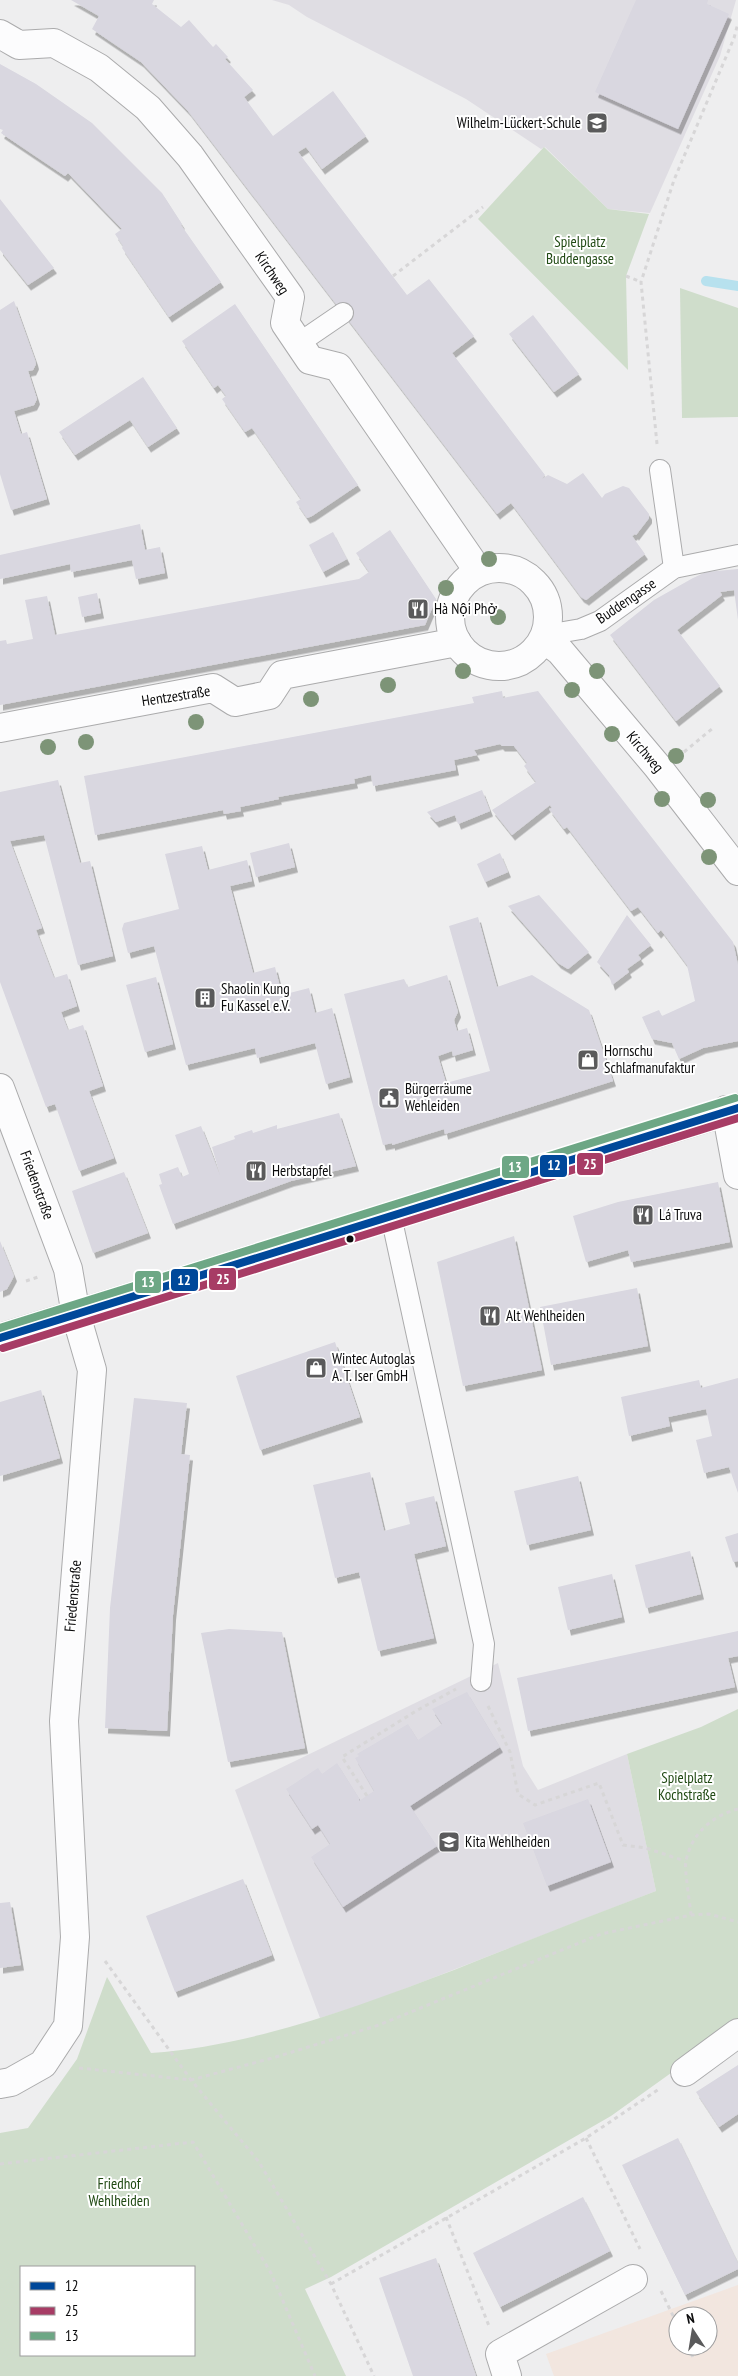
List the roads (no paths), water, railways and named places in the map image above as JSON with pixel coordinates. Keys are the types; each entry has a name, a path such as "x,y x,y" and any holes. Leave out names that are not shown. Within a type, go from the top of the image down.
{"street":[{"name":"Kirchweg","path":"0,34 19,45 54,42 99,68 148,108 190,156 290,297 285,323 310,360 338,367 479,572"},
{"path":"498,567 517,570 533,580 545,596 549,615 545,637 532,654 516,663 498,666 480,662 467,654 457,642 451,628 450,614 453,600 459,588 479,572 498,567"},
{"name":"Kirchweg","path":"545,637 560,651 657,766 738,871"},
{"name":"Hentzestraße","path":"0,728 214,688 235,702 269,695 282,675 457,642"},
{"name":"Friedenstraße","path":"0,1088 68,1268 76,1315 92,1370 64,1721 75,1937 68,2026 44,2064 11,2082 0,2084"},
{"path":"0,1338 732,1109 738,1175"},
{"path":"685,2072 738,2033"},
{"path":"504,2365 646,2283"}],"lane":[{"path":"299,343 343,313"},
{"path":"660,470 674,568"},
{"name":"Buddengasse","path":"545,637 581,629 600,621 674,568 738,555"},
{"path":"391,1216 484,1644 481,1681"}],"waterway":[{"path":"706,281 738,286"}],"place":[{"name":"Wilhelm-Lückert-Schule","path":"597,123"},
{"name":"Hà Nội Phở","path":"418,609"},
{"name":"Shaolin Kung Fu Kassel e.V.","path":"205,998"},
{"name":"Hornschu Schlafmanufaktur","path":"588,1060"},
{"name":"Bürgerräume Wehleiden","path":"389,1098"},
{"name":"Herbstapfel","path":"256,1171"},
{"name":"Lá Truva","path":"643,1215"},
{"name":"Alt Wehlheiden","path":"490,1316"},
{"name":"Wintec Autoglas A. T. Iser GmbH","path":"316,1368"},
{"name":"Kita Wehlheiden","path":"449,1842"}],"park label":[{"name":"Spielplatz Buddengasse","path":"580,250"},
{"name":"Spielplatz Kochstraße","path":"687,1786"},
{"name":"Friedhof Wehlheiden","path":"119,2192"}]}
